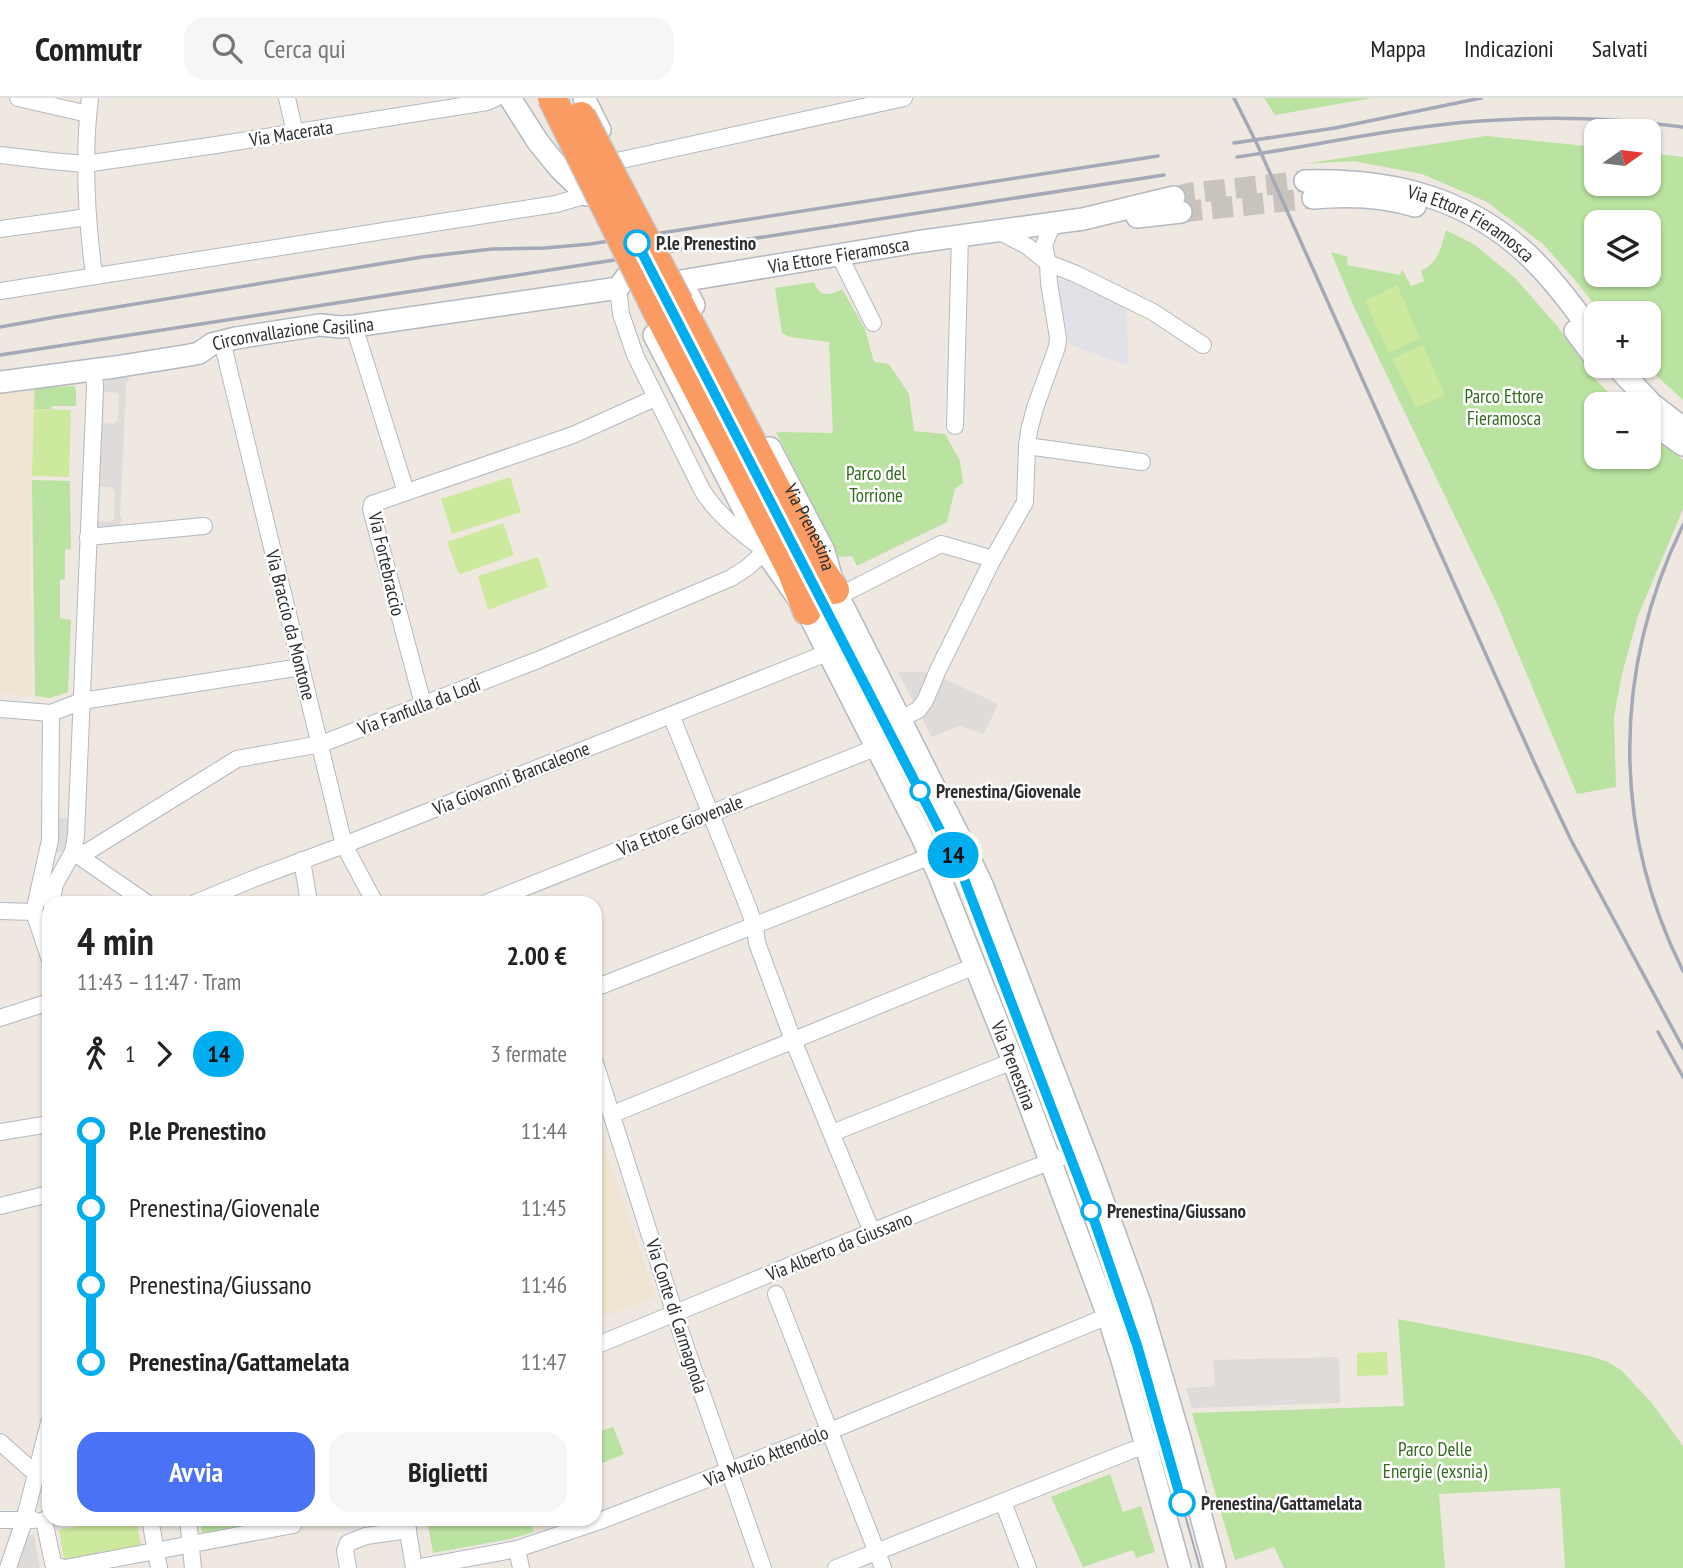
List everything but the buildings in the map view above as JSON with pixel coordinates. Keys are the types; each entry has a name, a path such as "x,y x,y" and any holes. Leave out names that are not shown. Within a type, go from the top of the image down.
{"highway":[{"path":"552,98 650,299 788,557 837,593"},
{"path":"572,98 624,200 788,557 807,611"}],"main road":[{"path":"510,98 538,142 590,203"},
{"path":"541,98 590,203"},
{"path":"584,98 617,168 643,209"},
{"path":"538,142 587,154 617,168"},
{"path":"590,203 588,185 593,176 602,168 617,168"},
{"name":"Via Ettore Fieramosca","path":"1584,322 1553,281 1527,254 1491,226 1468,213 1428,195 1389,185 1350,181 1309,189 1399,202 1433,212 1471,230 1505,254 1535,281 1584,343"},
{"name":"Via Ettore Fieramosca","path":"681,281 960,236 1083,219 1129,218 1177,205"},
{"path":"623,277 678,383 788,557"},
{"name":"Circonvallazione Casilina","path":"0,382 195,354 222,341 323,325 354,326 590,293 623,277"},
{"name":"Via Prenestina","path":"681,281 824,551 837,593 970,856 1084,1149 1140,1303 1215,1568"},
{"path":"1611,378 1623,392"},
{"path":"1627,378 1652,404 1683,428"},
{"path":"1661,429 1683,445"},
{"name":"Via Prenestina","path":"807,611 931,856 1013,1061 1108,1316 1180,1568"}],"street":[{"path":"18,98 89,106 85,164 93,267"},
{"path":"287,98 295,133"},
{"name":"Via Macerata","path":"4,157 85,164 295,133 487,102 496,98"},
{"path":"617,168 904,98"},
{"path":"0,290 556,204 590,203"},
{"path":"0,229 88,217"},
{"path":"900,719 918,710 930,692 938,670 993,559 1025,502 1027,446 1032,419 1057,346 1058,330 1044,245 1053,223"},
{"path":"998,231 1027,246 1048,263 1153,312 1203,345"},
{"path":"956,426 960,236"},
{"path":"839,255 873,323"},
{"path":"623,277 621,314 635,355 710,502 723,518 788,557"},
{"name":"Via Fortebraccio","path":"354,326 406,492 374,502 371,509 423,704"},
{"name":"Via Braccio da Montone","path":"222,341 344,845 371,896"},
{"path":"635,355 652,369 678,383"},
{"path":"52,896 55,884 73,852 76,836 94,370"},
{"path":"406,492 573,435 656,398"},
{"path":"1027,446 1142,462"},
{"path":"88,537 204,526"},
{"path":"837,593 941,544 993,559"},
{"name":"Via Fanfulla da Lodi","path":"73,852 87,852 237,759 321,744 538,660 726,580 748,567 788,557"},
{"name":"Via Giovanni Brancaleone","path":"212,896 827,653"},
{"path":"0,709 51,713 82,701 302,667"},
{"path":"42,936 34,912 50,840 51,713"},
{"path":"671,715 755,927 757,943 793,1040 872,1231"},
{"name":"Via Ettore Giovenale","path":"503,896 875,748"},
{"path":"73,852 138,896"},
{"path":"602,985 931,856"},
{"path":"302,860 308,896"},
{"path":"0,911 34,912"},
{"path":"613,1114 975,966"},
{"path":"0,1018 42,1004"},
{"path":"832,1133 1013,1061"},
{"name":"Via Conte di Carmagnola","path":"602,1083 675,1314 764,1568"},
{"path":"0,1132 42,1125"},
{"name":"Via Alberto da Giussano","path":"602,1343 872,1231 1084,1149"},
{"path":"0,1206 42,1197"},
{"path":"776,1294 883,1568"},
{"name":"Via Muzio Attendolo","path":"602,1520 830,1431 1108,1316"},
{"path":"836,1568 1146,1446 1179,1436"},
{"path":"0,1442 36,1474"},
{"path":"8,1568 24,1521 42,1450"},
{"path":"1003,1502 1028,1568"},
{"path":"0,1520 42,1519"},
{"path":"48,1526 53,1563 72,1568 288,1526"},
{"path":"151,1526 159,1568"},
{"path":"189,1526 193,1568"},
{"path":"348,1568 345,1551 348,1543 403,1526"},
{"path":"407,1526 414,1568"},
{"name":"Via Muzio Attendolo","path":"414,1568 517,1549 585,1526"},
{"path":"517,1549 521,1568"}],"shaded area":[{"path":"1057,280 1071,280 1127,308 1128,366 1069,344"},
{"path":"126,374 129,381 126,382 120,517 123,517 118,528 97,529 96,525 103,385 110,377","holes":["104,392 119,394 118,421 114,424 103,423","99,487 111,487 115,491 114,519 110,522 97,521"]},
{"path":"35,385 30,518 32,696 0,694 0,391"},
{"path":"898,672 923,672 998,704 984,734 959,726 932,737"},
{"path":"58,818 72,818 66,852 57,852"},
{"path":"602,1141 656,1296 602,1317"},
{"path":"1339,1357 1340,1403 1192,1408 1186,1388 1215,1386 1213,1360"},
{"path":"532,1526 552,1526 534,1532"},
{"path":"25,1534 34,1536 40,1568 11,1568"}],"green space":[{"path":"1264,98 1372,98 1275,115"},
{"path":"1486,136 1584,146 1584,196 1661,196 1661,154 1683,157 1683,400 1659,378 1661,301 1592,301 1543,244 1487,202 1422,174 1353,161 1303,164"},
{"name":"Parco Ettore Fieramosca","path":"1446,230 1475,245 1515,278 1557,326 1584,363 1584,378 1595,378 1608,392 1584,392 1584,469 1661,469 1661,442 1683,460 1683,509 1638,616 1622,674 1614,717 1616,787 1577,794 1499,608 1353,305 1331,252 1348,257 1347,265 1400,275 1402,269 1411,286 1424,281 1421,271 1436,258"},
{"name":"Parco del Torrione","path":"814,282 818,290 825,294 842,289 865,329 874,362 889,364 909,394 914,431 945,434 960,461 963,483 955,489 947,522 857,566 852,556 839,557 776,432 833,433 829,342 790,337 782,333 775,288"},
{"path":"1397,285 1420,338 1389,353 1365,301"},
{"path":"1423,345 1445,395 1416,408 1392,359"},
{"path":"50,384 51,387 74,386 76,406 34,409 35,385"},
{"path":"34,409 71,410 69,477 32,476"},
{"path":"510,477 521,512 452,534 441,499"},
{"path":"32,480 70,481 71,549 65,550 65,579 60,580 60,618 71,620 68,692 50,698 35,696"},
{"path":"503,523 514,555 461,574 458,572 447,542"},
{"path":"538,557 548,587 488,610 478,576"},
{"name":"Parco Delle Energie (exsnia)","path":"1398,1319 1590,1356 1621,1370 1651,1402 1683,1446 1683,1568 1565,1568 1560,1488 1439,1494 1445,1568 1284,1568 1274,1547 1235,1560 1192,1413 1404,1406"},
{"path":"1387,1352 1388,1375 1357,1376 1357,1353"},
{"path":"613,1427 624,1454 602,1463 602,1431"},
{"path":"1110,1474 1123,1512 1141,1506 1155,1552 1136,1558 1133,1550 1083,1567 1051,1497"},
{"path":"80,1526 137,1526 141,1545 64,1560 59,1530"},
{"path":"201,1526 245,1526 202,1534"},
{"path":"428,1526 532,1526 534,1532 510,1539 433,1553"}],"tunnel":[{"path":"1174,197 1305,181"},
{"path":"1181,212 1313,198"}],"tram line":[{"path":"562,98 955,858 1077,1173 1137,1345 1200,1568"},
{"name":"14","path":"637,243 961,871 1091,1211 1137,1345 1182,1503"}],"railway":[{"path":"1234,98 1535,764 1571,840 1683,1048"},
{"path":"1234,143 1335,128 1481,98"},
{"path":"1237,157 1389,132 1480,121 1582,119 1683,127"},
{"path":"0,327 422,257 492,249 590,244 1158,156"},
{"path":"0,355 1164,175"},
{"path":"1683,525 1660,580 1643,635 1633,691 1630,748 1633,805 1643,861 1659,916 1683,971"},
{"path":"1658,1032 1683,1077"}],"place":[{"name":"P.le Prenestino","path":"637,243"},
{"name":"Prenestina/Giovenale","path":"920,791"},
{"name":"Prenestina/Giussano","path":"1091,1211"},
{"name":"Prenestina/Gattamelata","path":"1182,1503"}]}
